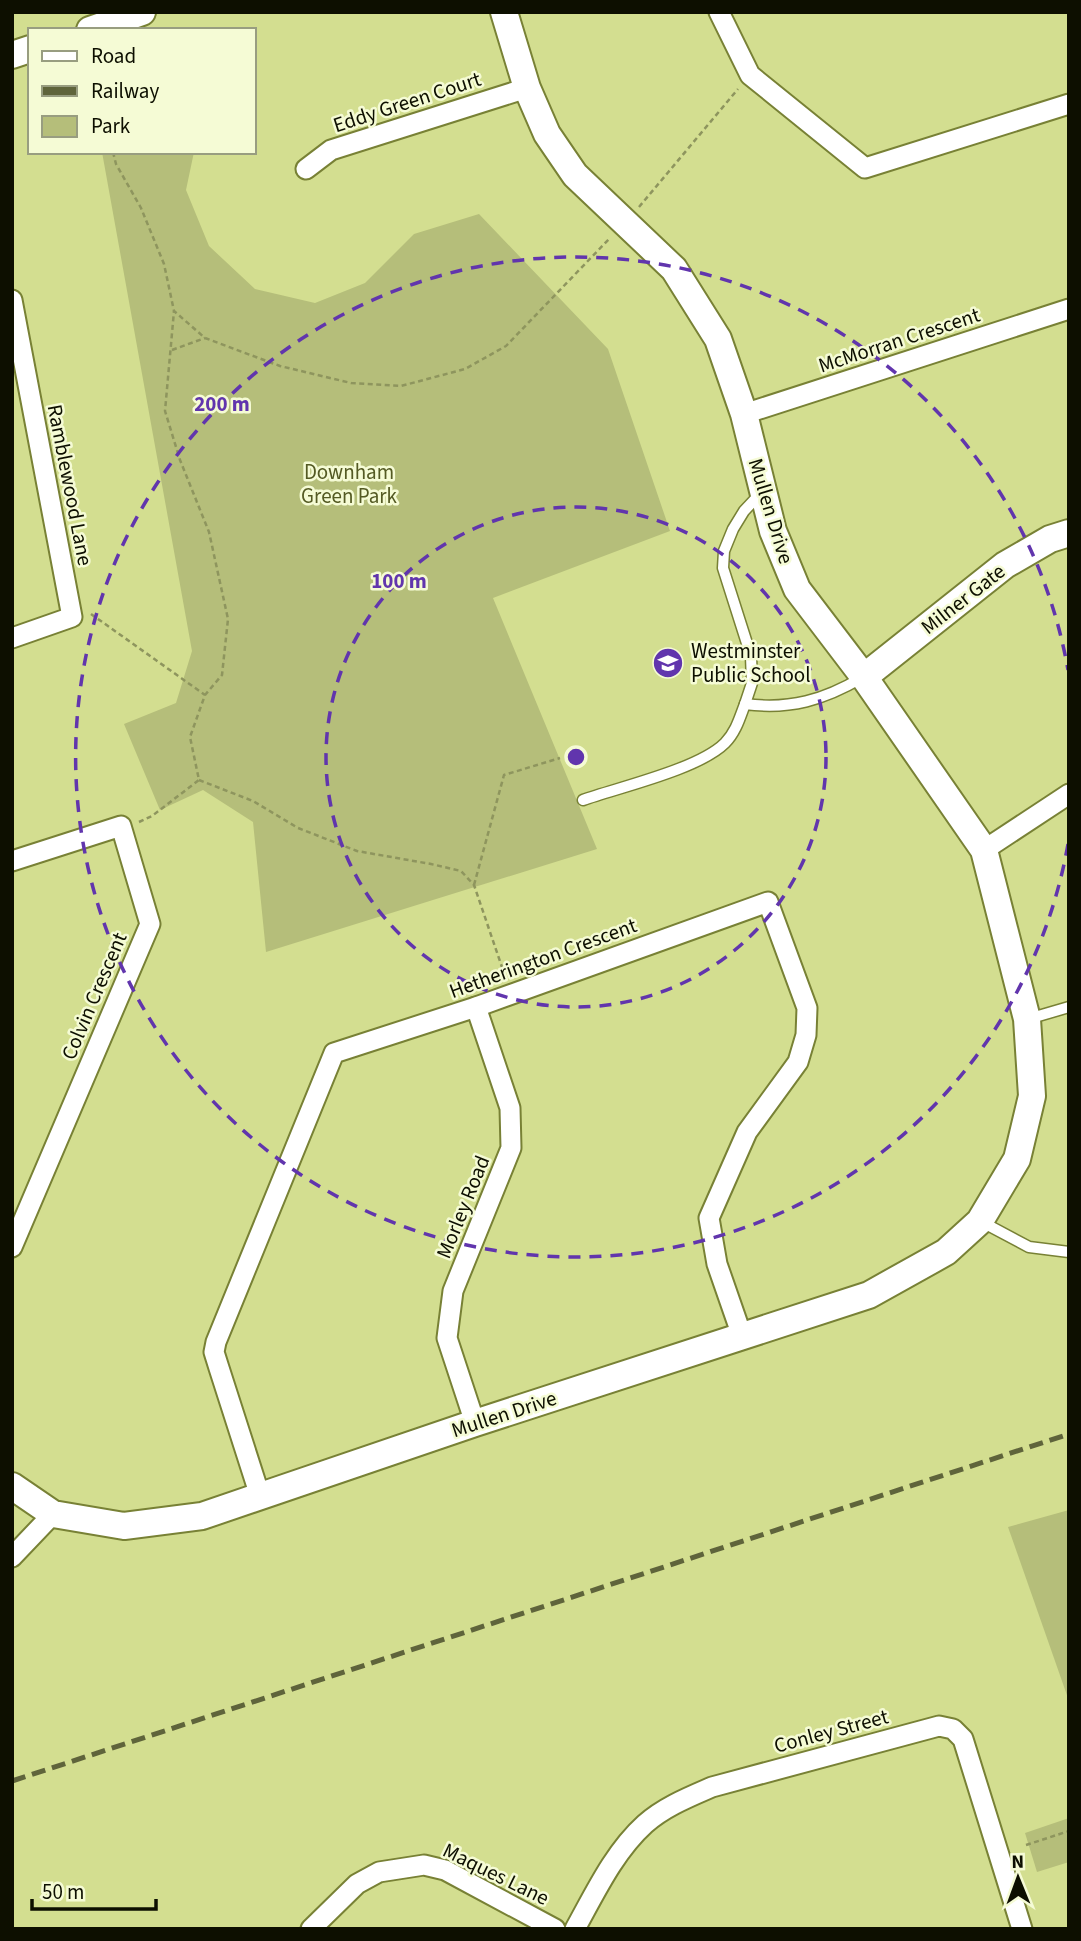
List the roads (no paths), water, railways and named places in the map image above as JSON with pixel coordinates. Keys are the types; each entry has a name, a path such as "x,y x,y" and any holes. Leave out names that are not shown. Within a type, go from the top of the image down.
{"street":[{"path":"96,28 142,12"},
{"name":"Mullen Drive","path":"12,1486 53,1514 124,1526 202,1516 475,1423 869,1295 946,1252 980,1221 1017,1159 1031,1096 1027,1019 984,850 864,677 797,589 773,531 744,414 718,339 674,269 575,175 547,134 527,88 504,12"},
{"path":"719,12 750,75 865,168 1069,104"},
{"name":"Eddy Green Court","path":"306,169 331,150 527,88"},
{"name":"Ramblewood Lane","path":"12,300 72,617 12,638"},
{"name":"McMorran Crescent","path":"744,414 1069,309"},
{"name":"Milner Gate","path":"864,677 1005,565 1050,539 1069,533"},
{"path":"984,850 1069,794"},
{"name":"Colvin Crescent","path":"12,861 121,826 150,923 12,1247"},
{"name":"Hetherington Crescent","path":"260,1496 219,1368 215,1342 334,1053 476,1007 768,902 807,1008 806,1035 798,1062 747,1132 709,1218 717,1264 742,1336"},
{"name":"Morley Road","path":"475,1423 447,1338 453,1291 511,1148 510,1108 476,1007"},
{"path":"12,1557 53,1514"},
{"name":"Conley Street","path":"575,1929 619,1853 645,1823 676,1802 712,1787 939,1726 953,1729 963,1739 1022,1929"},
{"name":"Maques Lane","path":"311,1929 357,1884 379,1872 424,1865 445,1870 555,1929"}],"lane":[{"path":"583,800 710,756 727,741 738,724 752,683 751,656 723,568 723,560 733,529 744,511 763,491"},
{"path":"745,704 789,706 840,691 864,677"},
{"path":"1027,1019 1069,1007"},
{"path":"980,1221 1028,1247 1069,1252"}],"railway":[{"path":"12,1781 1069,1434"}],"place":[{"name":"Westminster Public School","path":"668,663"}],"park label":[{"name":"Downham Green Park","path":"349,484"}]}
